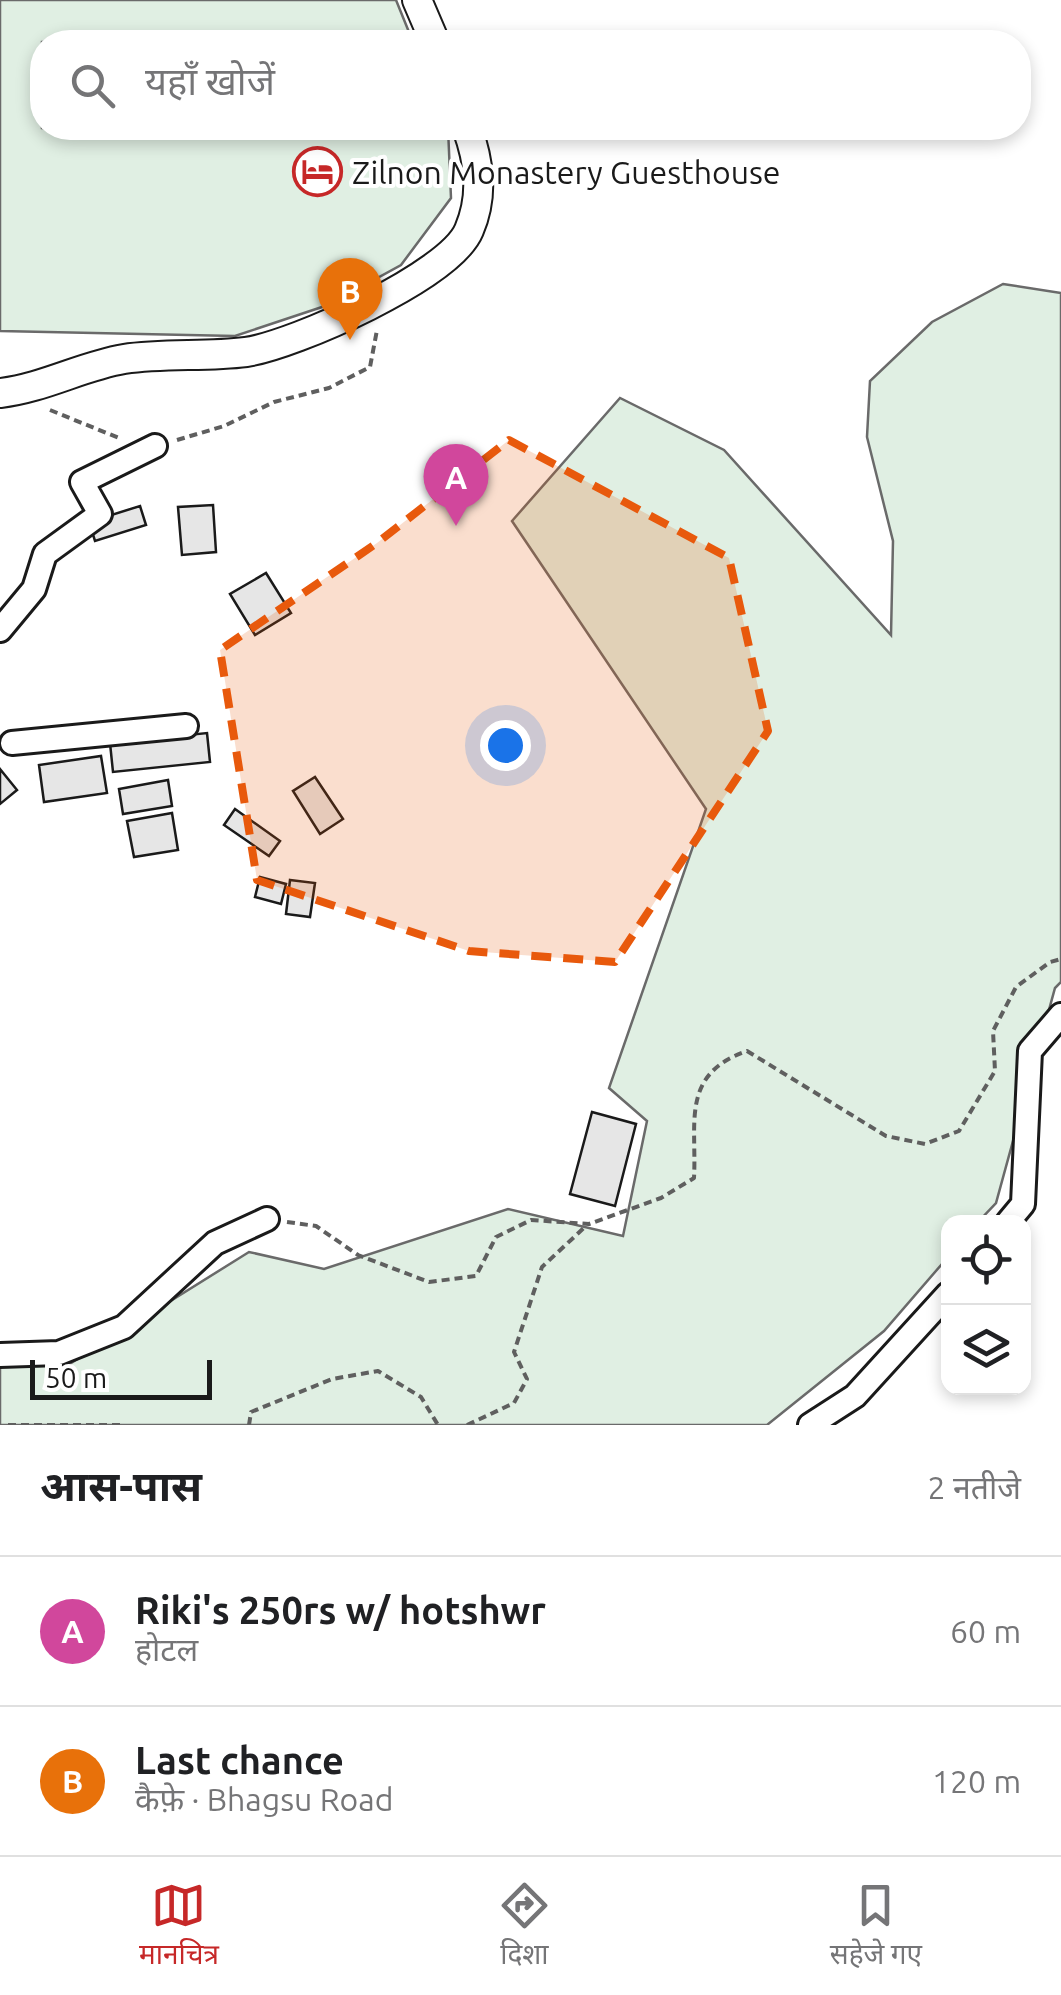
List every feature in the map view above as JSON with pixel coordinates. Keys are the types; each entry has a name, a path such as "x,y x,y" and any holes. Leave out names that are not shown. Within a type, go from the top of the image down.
{"street":[{"path":"417,0 430,30"},
{"path":"0,393 31,390 123,360 250,351 368,307 428,273 469,232 482,167 472,140"},
{"path":"0,630 34,589 45,554 100,514 82,482 156,446"},
{"path":"4,743 186,726"},
{"path":"1014,1215 1023,1204 1030,1051 1061,1015"},
{"path":"0,1355 58,1353 124,1327 214,1243 267,1219"},
{"path":"810,1425 855,1396 941,1302"}],"path":[{"path":"37,406 64,414 103,434 156,446 224,426 274,402 328,388 370,367 378,332 368,307"},
{"path":"467,1425 514,1402 528,1379 514,1352 542,1267 588,1224 660,1198 694,1178 690,1117 704,1083 724,1059 747,1051 886,1136 925,1144 960,1131 995,1070 993,1032 1016,988 1050,962 1061,959"},
{"path":"267,1219 316,1226 358,1255 429,1282 476,1276 496,1237 531,1220 588,1224"},
{"path":"249,1425 251,1412 332,1380 378,1371 421,1397 438,1425"},
{"path":"8,1425 124,1425"}],"highlighted area":[{"path":"509,440 729,558 768,731 615,962 469,951 257,880 220,650 377,543"}],"green space":[{"path":"0,0 396,0 408,30 30,30 30,140 449,140 451,198 401,265 328,305 235,336 0,331"},
{"path":"1003,284 1061,293 1061,982 1055,988 996,1203 985,1215 941,1215 941,1265 884,1331 767,1425 0,1425 0,1357 68,1365 249,1252 324,1269 508,1209 623,1236 647,1121 609,1088 706,809 512,521 620,398 724,450 891,635 893,541 867,437 870,381 932,322"}],"building":[{"path":"213,505 216,552 182,555 178,507"},
{"path":"140,506 146,525 95,541 89,522"},
{"path":"266,573 291,613 255,635 230,594"},
{"path":"207,733 210,762 113,772 110,743"},
{"path":"101,756 107,793 44,802 39,765"},
{"path":"0,769 17,790 0,804"},
{"path":"315,777 343,819 320,834 293,791"},
{"path":"168,780 172,806 123,814 119,789"},
{"path":"235,809 280,841 269,856 224,825"},
{"path":"172,813 178,850 134,857 127,821"},
{"path":"260,877 286,884 281,904 255,897"},
{"path":"290,880 315,883 310,917 286,914"},
{"path":"592,1112 636,1124 615,1206 570,1194"}],"place":[{"name":"Zilnon Monastery Guesthouse","path":"317,172"},
{"name":"Last chance","path":"350,340"},
{"name":"Riki's 250rs w/ hotshwr","path":"456,526"}]}
